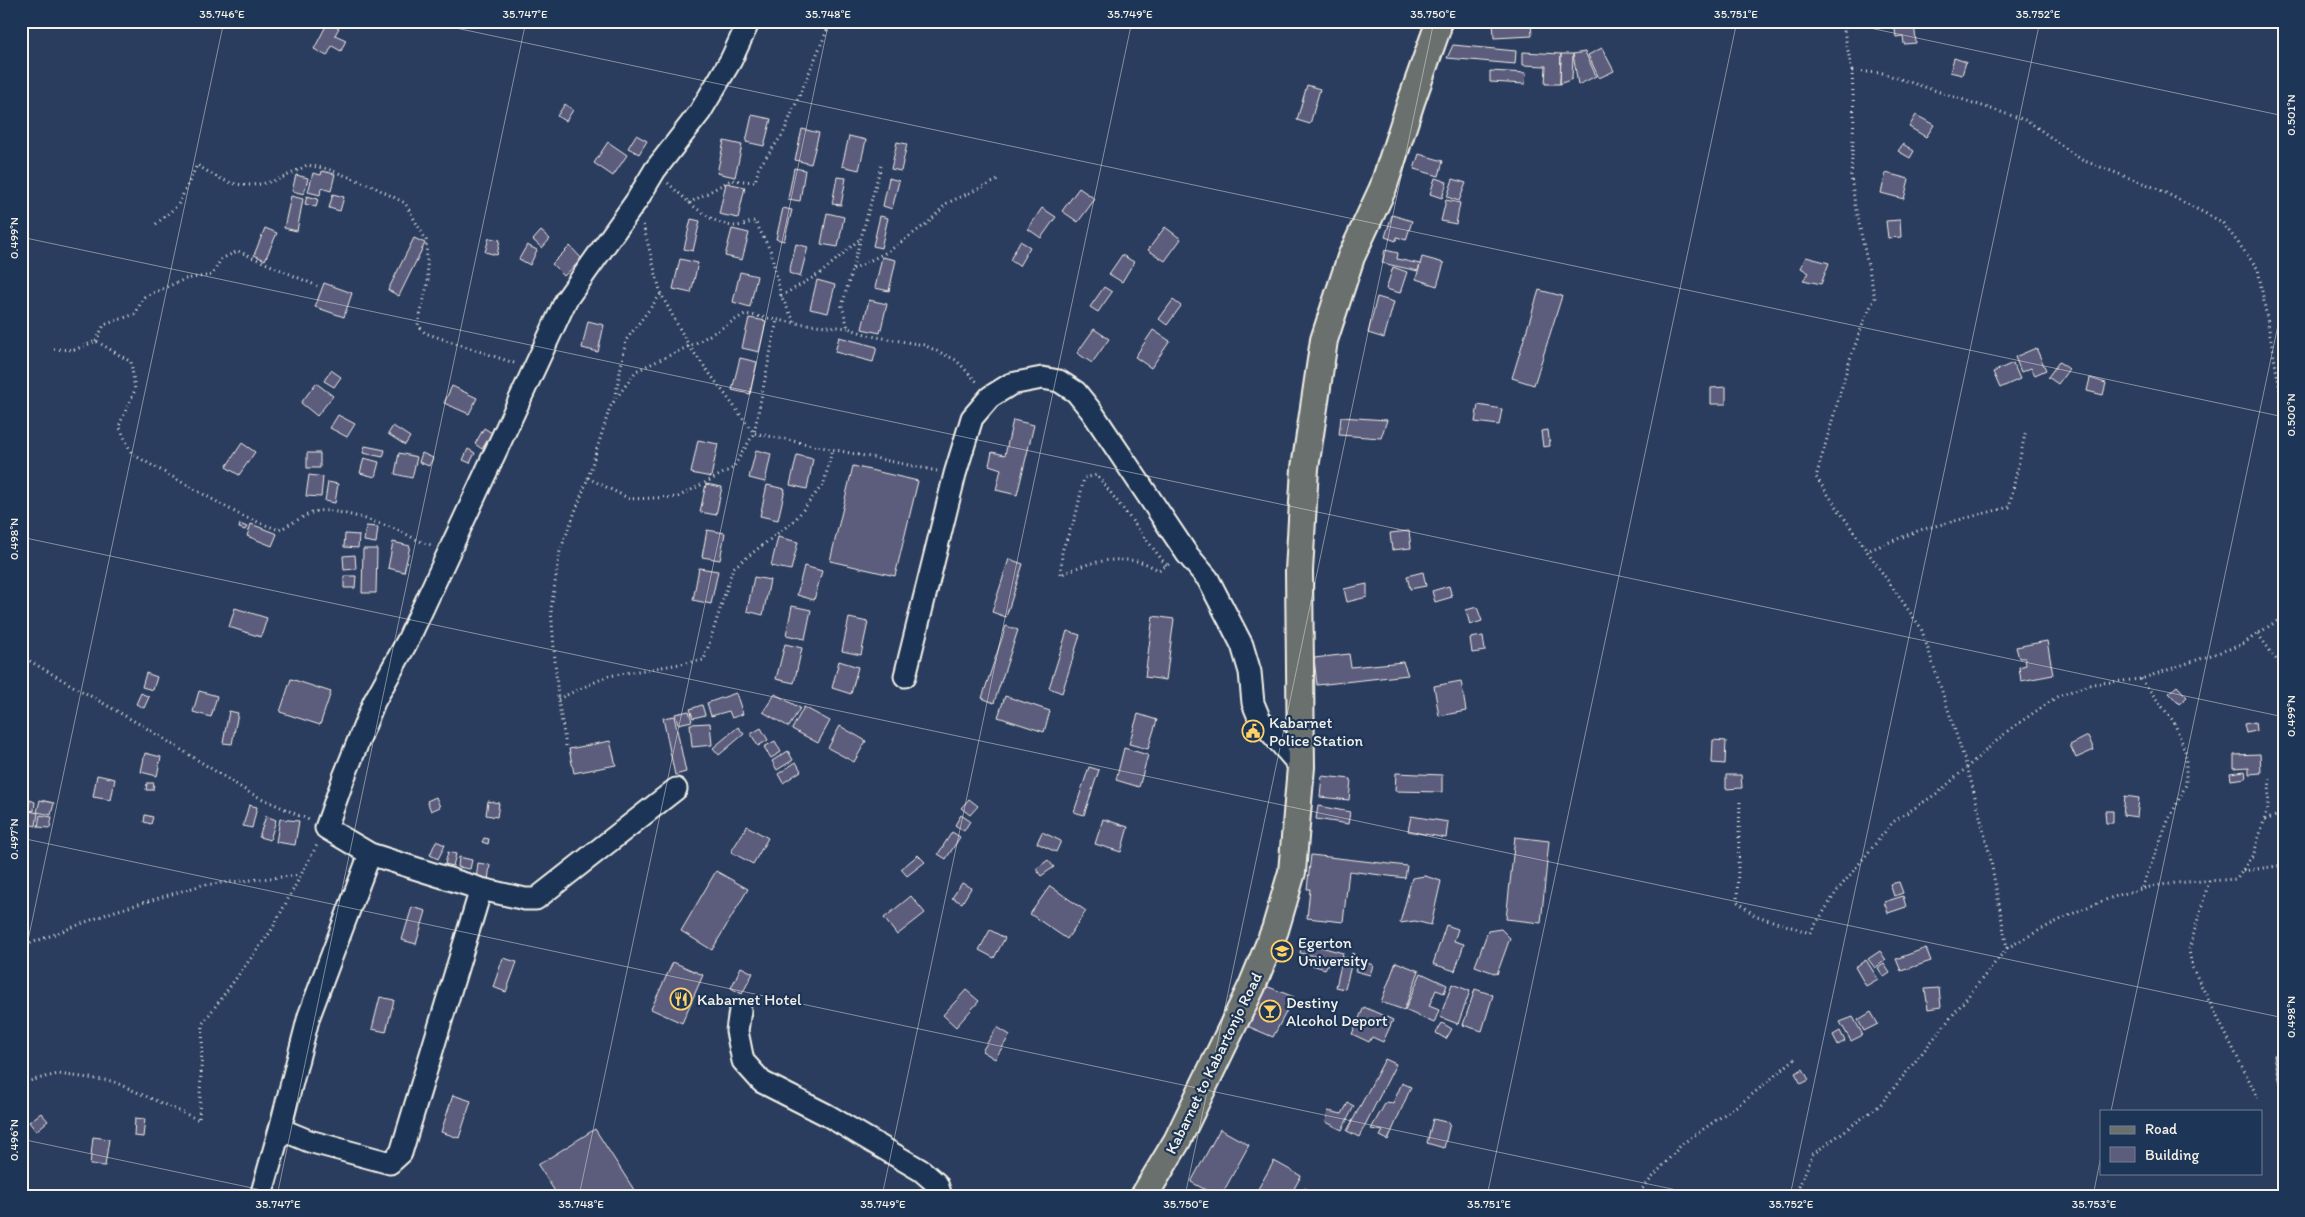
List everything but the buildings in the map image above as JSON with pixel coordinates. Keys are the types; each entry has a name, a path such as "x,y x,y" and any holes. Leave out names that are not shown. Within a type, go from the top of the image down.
{"main road":[{"name":"Kabarnet to Kabartonjo Road","path":"1144,1196 1177,1141 1252,986 1274,930 1292,872 1301,767 1300,562 1305,468 1324,340 1351,257 1383,188 1437,29 1437,21"}],"street":[{"path":"676,789 536,899 525,899 481,889 370,854 326,828 344,776 374,702 408,640 566,300 637,200 655,170 700,112 731,60 749,21"},
{"path":"905,676 955,474 972,418 990,396 1011,384 1042,378 1059,380 1076,392 1187,554 1208,579 1242,645 1250,672 1253,703 1260,720 1301,767"},
{"path":"261,1196 309,1016 370,854"},
{"path":"280,1129 309,1141 390,1163 395,1161 401,1153 404,1144 481,889"},
{"path":"740,1010 737,1031 744,1062 762,1082 827,1115 922,1171 937,1184 941,1196"}],"path":[{"path":"689,203 731,180 755,182 759,167 783,134 830,21"},
{"path":"1842,21 1852,71 1854,118 1851,176 1855,205 1875,298 1864,318 1849,362 1816,477 1921,628 1967,768 1990,856 2006,948"},
{"path":"1852,71 1882,74 2028,121 2082,160 2156,188 2222,222 2258,269 2280,392 2284,403"},
{"path":"156,224 178,205 197,165 232,183 262,184 294,172 306,165 328,169 370,184 405,203 426,240 428,281 418,325 425,333 483,351 534,370"},
{"path":"848,328 842,306 880,166"},
{"path":"655,170 689,203 716,221 736,226 755,221 771,252 781,296 794,323"},
{"path":"853,269 889,251 929,222 948,203 998,180"},
{"path":"637,200 661,294 690,346 754,433 955,474"},
{"path":"781,296 821,272 862,237"},
{"path":"54,348 74,350 96,341 104,325 135,314 144,297 186,279 212,275 221,260 238,251 317,286"},
{"path":"614,400 626,340 661,294"},
{"path":"566,746 558,699 551,609 560,551 588,478 610,407 636,371 690,346 745,314 794,323 848,328 871,336 924,344 956,360 990,396"},
{"path":"588,478 630,499 678,497 733,468 754,433 777,320"},
{"path":"96,341 131,362 135,390 119,426 132,454 242,516 280,530 318,511 378,521 406,534 421,544 450,548"},
{"path":"1868,551 1920,530 2009,507 2026,430"},
{"path":"558,699 608,676 704,660 733,568 795,520 824,483 832,450"},
{"path":"1166,565 1097,475 1084,478 1076,515 1062,551 1060,575 1076,566 1112,560 1138,561 1159,570 1187,554"},
{"path":"1740,802 1737,901 1754,915 1810,933 1838,891 1893,822 1939,792 2009,730 2058,696 2092,684 2141,679 2241,645 2280,620 2284,614"},
{"path":"2258,634 2284,670"},
{"path":"21,656 153,732 250,793 326,828 272,931 203,1023 199,1120 112,1081 58,1074 21,1083"},
{"path":"2141,679 2174,722 2186,753 2186,785 2168,821 2141,890"},
{"path":"1795,1196 1813,1154 1880,1105 2006,948 2058,920 2106,899 2162,885 2237,879 2254,853 2265,820 2268,808 2270,778"},
{"path":"2265,820 2284,813"},
{"path":"2242,871 2284,865"},
{"path":"21,947 112,912 202,885 301,875"},
{"path":"2209,881 2188,950 2192,967 2258,1098"},
{"path":"1636,1196 1682,1144 1748,1098 1797,1057"}],"place":[{"name":"Kabarnet Police Station","path":"1253,731"},
{"name":"Egerton University","path":"1282,951"},
{"name":"Kabarnet Hotel","path":"681,999"},
{"name":"Destiny Alcohol Deport","path":"1270,1011"}]}
